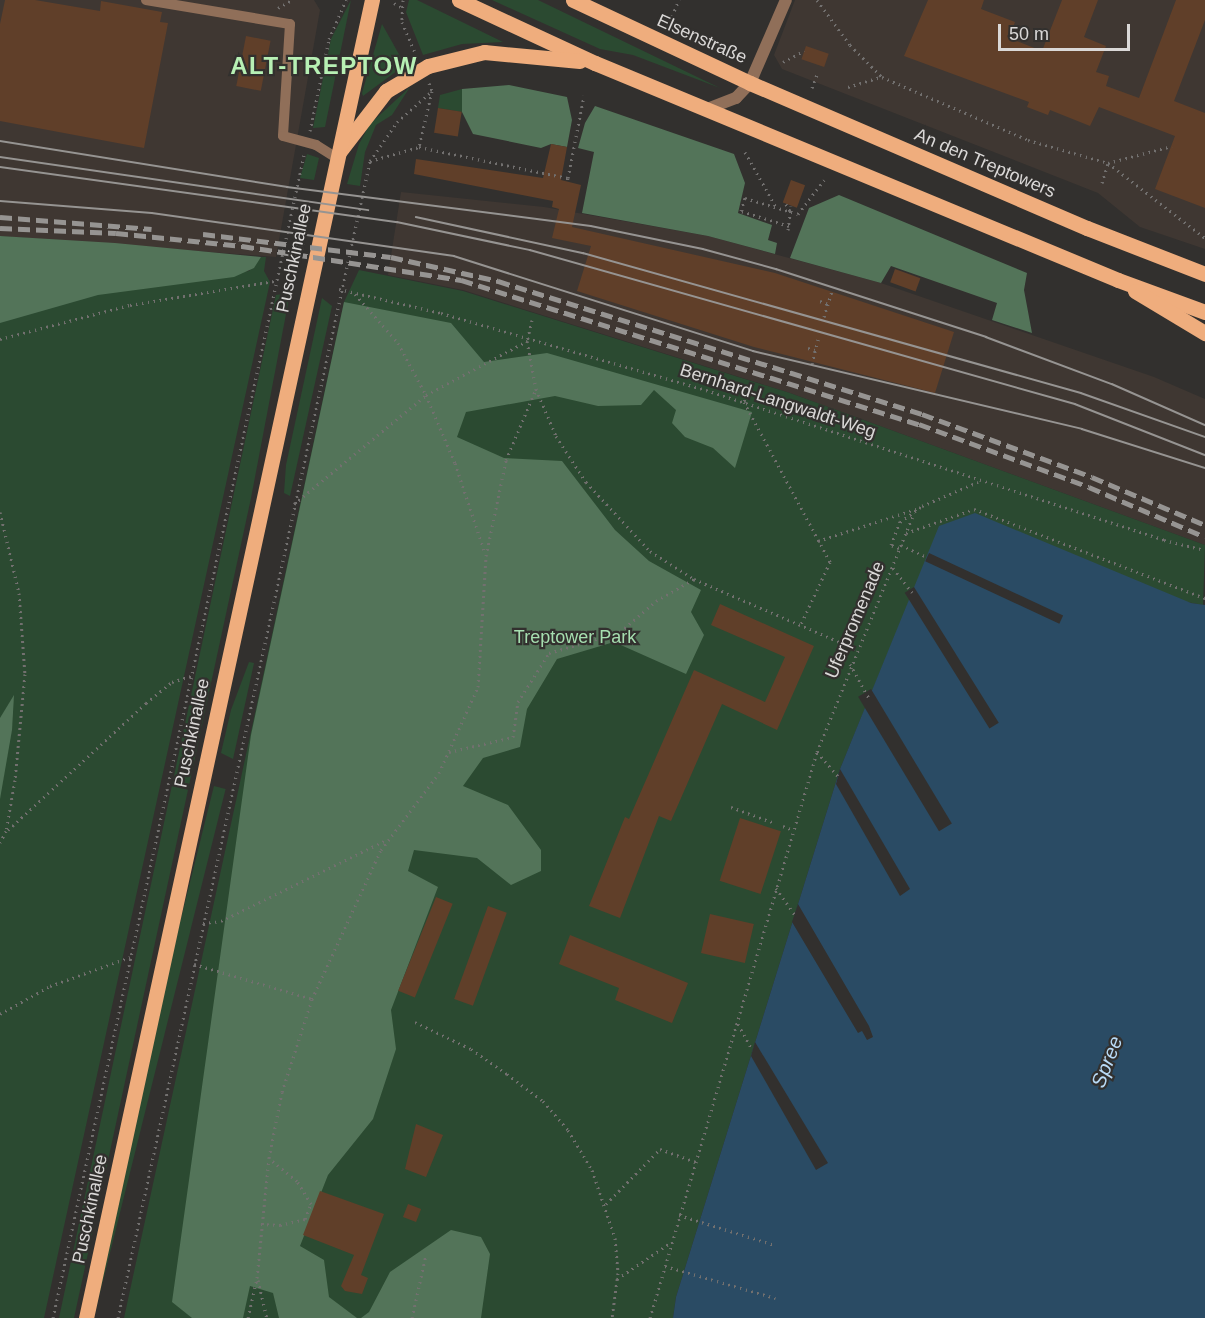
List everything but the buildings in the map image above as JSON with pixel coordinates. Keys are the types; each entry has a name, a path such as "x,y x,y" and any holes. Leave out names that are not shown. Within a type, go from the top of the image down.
{"main road":[{"name":"Puschkinallee","path":"87,1318 335,157 372,0"},
{"path":"459,0 595,63 1118,280 1202,311"},
{"name":"Elsenstraße","path":"573,0 750,83"},
{"path":"420,63 484,52 595,63"},
{"name":"Puschkinallee","path":"335,157 386,91 420,63"},
{"name":"An den Treptowers","path":"750,83 1205,274"},
{"path":"1118,280 1199,331"}],"street":[{"path":"706,109 736,98 750,83 786,0"}],"lane":[{"path":"146,0 290,24 283,136 316,145 335,157"}],"path":[{"path":"403,0 402,22 420,63"},
{"path":"660,42 680,0"},
{"path":"817,0 850,45 882,77 1028,140 1108,163 1205,238"},
{"path":"394,3 401,7"},
{"path":"783,62 802,52"},
{"path":"812,88 817,74"},
{"path":"848,87 882,77"},
{"path":"420,147 432,91 429,84"},
{"path":"118,1318 339,289 369,161 397,122 432,91"},
{"path":"369,161 420,147 568,179 584,96"},
{"path":"1108,163 1172,146"},
{"path":"745,152 777,209"},
{"path":"1102,183 1108,163"},
{"path":"789,205 790,212 788,228 741,211 745,198 777,209 790,212 798,214 825,180"},
{"path":"0,339 130,305 274,281 53,1318"},
{"name":"Bernhard-Langwaldt-Weg","path":"339,289 441,313 527,341 744,402 980,481 1205,550"},
{"path":"824,317 831,290"},
{"path":"354,293 398,343 426,395 455,463 486,556"},
{"path":"820,302 828,304"},
{"path":"532,320 527,341 536,389 556,436 586,482 650,551 694,579 856,649"},
{"path":"812,364 819,336"},
{"path":"293,505 426,395 527,341"},
{"path":"808,348 815,350"},
{"path":"739,385 750,388 744,402 830,562 800,626"},
{"path":"248,1318 257,1278 269,1158 282,1092 312,999 386,840 439,773 478,687 486,556 506,460 536,389"},
{"path":"818,541 922,507 980,481"},
{"path":"922,507 900,522 891,545 927,557"},
{"path":"906,533 974,509 1205,598"},
{"path":"0,512 15,568 25,648 23,717 6,831 0,843"},
{"name":"Uferpromenade","path":"650,1318 817,752 856,649 914,513"},
{"path":"892,567 912,592"},
{"path":"448,752 513,737 518,702 549,653 620,632 656,601 694,579"},
{"path":"850,664 868,697"},
{"path":"6,831 146,703 172,682 191,676"},
{"path":"817,752 838,776"},
{"path":"730,807 772,822"},
{"path":"783,826 793,830"},
{"path":"203,923 221,921 386,840"},
{"path":"776,888 795,915"},
{"path":"0,1014 50,986 130,957"},
{"path":"194,964 312,999"},
{"path":"415,1022 471,1049 543,1101 568,1130 592,1170 606,1204 615,1238 616,1279 612,1318"},
{"path":"738,1024 752,1049"},
{"path":"606,1204 660,1149 696,1162"},
{"path":"261,1224 280,1225 305,1219 311,1203 297,1181 269,1158"},
{"path":"679,1215 775,1245"},
{"path":"616,1279 672,1242"},
{"path":"412,1318 426,1255"},
{"path":"665,1266 775,1298"},
{"path":"257,1278 267,1318"}],"shaded area":[{"path":"0,0 314,0 320,10 276,257 0,236"},
{"path":"795,0 1205,0 1205,249 1140,227 1098,193 782,69 774,55"},
{"path":"401,192 544,207 708,236 881,283 1154,377 1205,399 1205,545 790,393 463,290 388,275"}],"green space":[{"path":"351,0 325,127 313,128 331,39"},
{"path":"409,0 417,0 503,42 462,44 423,55 406,12"},
{"path":"492,0 538,0 720,88 633,55 600,49"},
{"path":"382,24 405,65 363,96 362,93"},
{"path":"509,85 567,97 572,120 567,147 551,144 541,148 473,134 462,112 462,89"},
{"path":"410,87 392,115 376,125 365,152 360,186 347,184 359,144 370,124"},
{"path":"462,89 462,112 438,108 440,95"},
{"path":"595,106 734,154 745,183 738,213 772,225 768,240 777,243 775,254 708,236 582,213 594,152 578,148 585,123"},
{"path":"307,154 319,158 314,180 300,178"},
{"path":"839,195 1027,273 1024,290 1032,333 992,320 997,303 891,266 881,283 790,258 809,208"},
{"path":"0,236 115,243 261,257 254,268 234,277 98,295 0,323"},
{"path":"261,257 266,257 264,271 270,282 44,1318 0,1318 0,268 240,272 249,271"},
{"name":"Treptower Park","path":"359,270 463,291 790,393 1205,545 1203,605 929,553 840,769 676,1297 673,1318 124,1318 344,302"},
{"path":"290,293 251,498 74,1318 59,1318 276,295"},
{"path":"322,298 332,306 290,496 284,493 286,465"},
{"path":"344,302 451,323 484,362 547,353 752,412 735,468 713,448 685,437 672,423 676,410 654,390 641,405 598,406 555,396 466,412 457,437 504,458 562,461 615,530 649,561 701,590 691,612 704,635 686,674 614,642 557,659 527,709 520,747 483,758 463,786 508,805 541,850 541,871 511,885 477,858 414,850 408,871 438,887 391,1010 396,1049 373,1119 328,1175 300,1246 324,1260 329,1297 357,1318 279,1318 273,1293 250,1286 243,1318 192,1318 172,1302 251,735"},
{"path":"249,662 254,663 233,759 221,753 231,710"},
{"path":"14,695 12,730 0,799 0,718"},
{"path":"214,786 226,789 94,1317 82,1314"},
{"path":"451,1230 481,1237 490,1254 481,1318 361,1318 369,1312 390,1272"}],"water":[{"name":"Spree","path":"975,513 1191,603 1205,605 1205,1318 673,1318 676,1297 840,769 939,526"}],"pier":[{"path":"929,553 1063,616 1059,624 925,561"},
{"path":"914,587 999,723 989,729 905,593"},
{"path":"871,689 952,824 939,831 858,697"},
{"path":"840,769 910,889 900,896 836,784"},
{"path":"798,904 869,1026 873,1037 867,1040 862,1031 858,1033 792,922"},
{"path":"755,1042 828,1163 816,1170 751,1056"}],"tram line":[{"path":"0,141 287,187 591,226 703,249 776,269 986,337 1112,384 1205,425"},
{"path":"0,157 368,210"},
{"path":"0,167 397,222 530,250 1075,404 1205,455"},
{"path":"0,201 152,213 454,256 753,351 1082,429 1205,468"},
{"path":"416,217 583,253 1081,393 1205,437"}],"railway":[{"path":"0,217 152,229"},
{"path":"0,228 116,233 242,246 461,280 919,424 1089,487 1205,537"},
{"path":"203,234 391,257 498,281 922,414 1092,477 1205,525"}],"district":[{"name":"ALT-TREPTOW","path":"324,66"}]}
